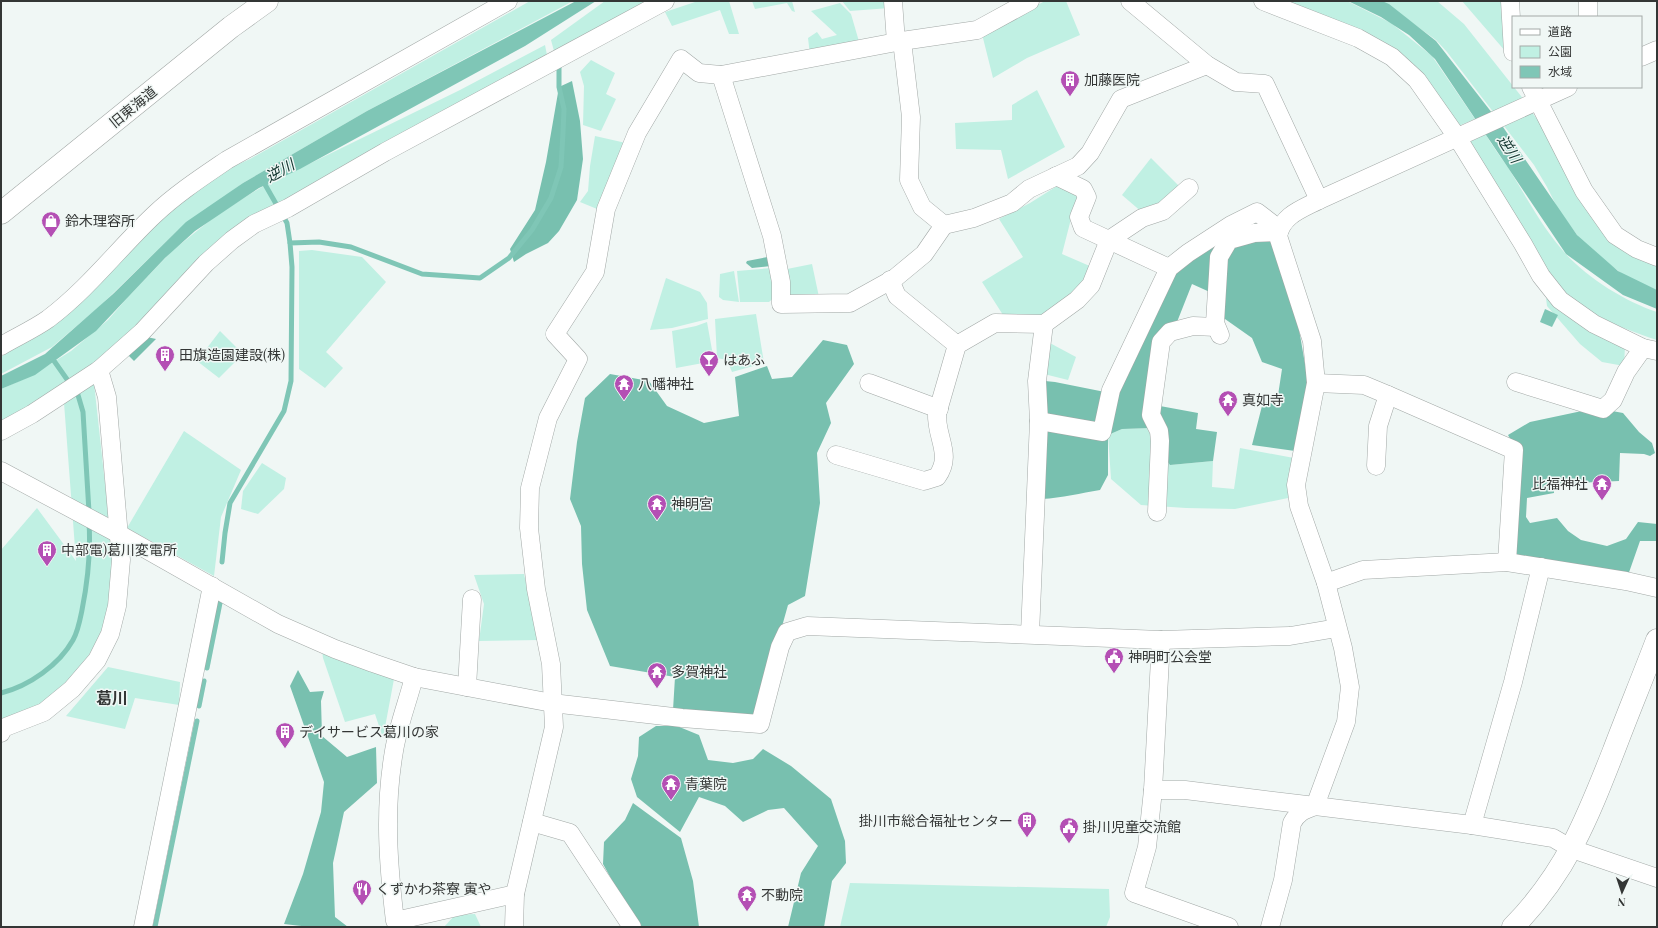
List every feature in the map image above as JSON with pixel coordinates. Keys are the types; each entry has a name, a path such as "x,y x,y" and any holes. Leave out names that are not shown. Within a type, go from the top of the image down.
{"street":[{"name":"旧東海道","path":"1,213 231,27 267,1"},
{"path":"1,346 48,319 81,291 108,265 155,214 193,182 227,160 508,1"},
{"path":"1,431 32,414 99,370 142,332 206,263 232,240 254,224 268,216 288,208 385,152 665,1"},
{"path":"893,1 911,117 909,180 922,207 944,225"},
{"path":"514,927 515,894 554,727 552,703 552,664 536,589 530,528 530,488 548,418 578,359 555,334 595,272 606,209 637,133 681,59 699,73 721,75 899,41 977,30 1030,1"},
{"path":"1130,1 1207,65 1236,82 1265,84 1319,200"},
{"path":"1262,1 1358,38 1392,58 1417,80 1457,137 1520,238 1541,276 1560,300 1594,324 1650,349 1626,372 1613,400 1602,409 1516,382"},
{"path":"1510,1 1512,35"},
{"path":"1588,1 1588,16"},
{"path":"1642,56 1657,50"},
{"path":"721,75 772,236 781,282 782,304 850,303 890,280 924,254 944,225 974,218 1012,203 1029,189 1078,166 1090,153 1121,99 1207,65"},
{"path":"1315,806 1346,722 1350,687 1348,670 1326,583 1299,506 1296,490 1316,383 1312,341 1281,243 1279,231 1283,221 1289,215 1521,108 1534,94 1563,88"},
{"path":"1534,94 1584,191 1615,235 1637,249 1657,257"},
{"path":"1056,176 1083,189 1087,197 1079,217 1083,228 1168,268"},
{"path":"836,455 924,481 937,478 943,469 945,453 936,425 938,409 957,345 995,323 1044,324 1077,300 1091,285 1110,240 1142,218 1162,211 1190,188"},
{"path":"1039,421 1102,432 1111,390 1168,268 1231,225 1257,212 1279,231"},
{"path":"1157,512 1160,441 1159,431 1151,414 1161,342 1170,332 1193,326 1218,331 1214,323 1219,257 1230,240 1254,232 1279,231"},
{"path":"890,280 897,296 957,345"},
{"path":"1030,634 1039,421 1037,381 1044,324"},
{"path":"1,733 3,728 44,712 72,689 97,660 110,634 117,606 121,560 107,397 99,370"},
{"path":"868,383 938,409"},
{"path":"1316,383 1364,385 1514,450 1508,562"},
{"path":"1376,466 1378,426 1388,395"},
{"path":"1,471 119,534 278,624 335,649 414,677 552,703 682,718 760,724 780,647 787,632 807,626 1160,640 1290,636 1337,628"},
{"path":"1326,583 1363,570 1508,562 1626,581 1657,588"},
{"path":"1472,825 1513,682 1541,567"},
{"path":"143,927 212,586"},
{"path":"467,687 472,599"},
{"path":"1160,640 1153,790 1147,847 1134,894 1229,927"},
{"path":"1512,927 1549,886 1572,849 1590,811 1657,640"},
{"path":"414,677 394,749 387,804 389,868 396,921 515,894"},
{"path":"1153,790 1185,790 1472,825 1553,838 1572,849 1657,878"},
{"path":"1270,927 1283,880 1292,822 1301,810 1315,806"},
{"path":"532,822 570,833 632,927"}],"green space":[{"path":"530,1 573,1 367,111 243,183 178,230 100,306 52,347 1,374 1,357 71,311 151,221 210,177 250,159"},
{"path":"605,1 649,1 554,51 551,40"},
{"path":"698,1 729,1 739,34 729,34 720,10 672,26 665,12"},
{"path":"752,1 792,1 795,12 792,11 787,3 755,9"},
{"path":"842,1 889,1 890,8 850,11"},
{"path":"1045,1 1066,1 1080,35 1027,58 993,78 982,34"},
{"path":"1283,1 1347,1 1391,23 1432,56 1475,119 1456,127 1425,80"},
{"path":"1382,1 1437,1 1464,24 1512,85 1512,88 1515,88 1521,96 1547,134 1571,186 1657,263 1657,290 1628,278 1586,247 1558,209 1534,165 1447,52 1436,40"},
{"path":"1462,1 1504,1 1506,52"},
{"path":"840,3 851,14 860,45 810,55 808,38 817,32 822,39 837,35 811,11"},
{"path":"545,45 547,55 273,207 123,342 64,385 1,424 1,389 31,376 71,351 108,320 172,251 213,218 262,187 460,90"},
{"path":"591,60 615,73 606,94 616,99 601,131 583,125 584,86 580,72"},
{"path":"1037,90 1065,147 1008,179 1001,150 956,149 955,123 1012,120 1012,105"},
{"path":"1485,133 1545,228 1568,256 1579,267 1617,294 1657,312 1657,340 1613,324 1587,310 1563,291 1552,279 1466,141"},
{"path":"595,136 626,143 602,211 580,202 588,191"},
{"path":"1151,158 1182,189 1143,213 1122,195"},
{"path":"1057,186 1080,194 1072,215 1062,254 1092,267 1083,294 1042,321 1003,315 982,282 1023,257 999,219 1030,203"},
{"path":"312,250 362,257 386,282 326,352 343,368 325,388 299,369 299,251"},
{"path":"812,264 819,297 792,299 784,290 782,270"},
{"path":"772,268 776,296 769,302 740,302 737,271"},
{"path":"734,271 739,302 723,300 719,297 720,274"},
{"path":"666,278 700,292 707,303 708,319 672,328 650,330"},
{"path":"1546,298 1567,313 1625,346 1624,366 1602,362 1580,344 1547,306"},
{"path":"756,314 764,363 732,372 727,360 717,358 715,319"},
{"path":"707,322 714,361 676,368 672,331"},
{"path":"220,331 243,354 219,378 197,361"},
{"path":"1048,342 1076,357 1068,380 1044,374"},
{"path":"93,374 110,529 119,578 100,637 80,669 42,704 1,719 1,550 37,508 76,561 64,403"},
{"path":"1151,428 1170,465 1213,461 1212,487 1234,489 1240,448 1294,458 1288,498 1235,509 1141,505 1111,479 1108,435 1122,429"},
{"path":"184,431 241,470 221,517 214,576 127,528"},
{"path":"262,463 286,478 284,489 258,514 241,509 243,491"},
{"path":"524,574 539,640 479,641 484,604 474,575"},
{"path":"322,651 394,679 383,738 375,714 345,722 323,658"},
{"path":"108,667 180,682 179,705 135,698 125,729 66,716"},
{"path":"850,883 1109,889 1110,917 1106,927 840,927"},
{"path":"475,914 481,927 444,927 455,915"}],"shaded area":[{"path":"572,81 580,121 583,159 577,200 559,231 548,243 514,262 510,249 535,210 546,162 559,87"},
{"path":"1251,222 1266,228 1296,312 1309,387 1295,451 1252,445 1263,402 1277,402 1282,369 1262,362 1252,338 1225,319 1215,323 1212,293 1192,284 1177,322 1161,342 1160,406 1198,413 1196,429 1217,432 1213,461 1170,465 1165,458 1151,428 1122,429 1108,435 1108,475 1100,490 1064,497 1042,499 1045,381 1110,393 1170,272"},
{"path":"773,256 771,266 752,268 746,263 747,261"},
{"path":"147,337 156,339 134,361 127,354"},
{"path":"823,340 847,345 854,364 826,403 831,423 817,453 820,503 805,596 788,605 756,719 673,710 675,677 610,666 587,610 582,564 581,526 570,499 577,442 585,398 610,374 649,381 667,406 704,423 739,416 735,377 767,366 772,379 792,377"},
{"path":"1596,408 1623,413 1639,432 1652,443 1655,453 1650,456 1644,454 1620,453 1619,481 1554,484 1554,493 1527,498 1526,517 1530,523 1557,518 1568,531 1581,540 1607,546 1626,539 1638,522 1657,524 1657,541 1640,541 1626,581 1507,562 1516,450 1508,435 1530,422"},
{"path":"298,670 310,692 324,691 321,701 322,736 347,757 376,747 377,783 344,812 333,863 335,917 348,927 310,927 284,924 303,874 321,812 324,782 290,686"},
{"path":"656,726 677,726 699,735 708,760 733,763 753,759 763,749 791,766 831,799 845,841 846,863 832,881 824,927 788,927 801,873 818,846 784,808 768,810 743,822 725,806 699,797 680,832 637,797 631,779 638,756 639,737"},
{"path":"633,803 681,838 693,881 699,927 638,927 603,864 604,842 625,820"}],"water":[{"name":"逆川","path":"576,1 596,1 525,46 300,169 259,188 195,231 165,258 96,331 35,375 1,389 1,376 45,354 113,294 186,222 243,183 367,111"},
{"name":"逆川","path":"1348,1 1382,1 1389,4 1436,41 1503,127 1577,235 1618,271 1657,290 1657,309 1623,295 1566,254 1435,59 1409,35 1381,17"},
{"path":"1545,309 1558,315 1552,327 1540,322"}],"waterway":[{"path":"222,562 230,503 284,411 291,381 292,267 290,243 319,242 351,247 422,274 480,278 509,258 532,230 551,198 561,167 564,109 559,87 559,67"},
{"name":"逆川","path":"263,181 287,223 290,243"},
{"path":"52,358 78,395 83,412 89,512"},
{"path":"1,693 12,690 42,673 60,658 73,640 80,622 87,577 90,545 89,522"},
{"path":"207,668 221,598"},
{"path":"199,706 204,681"},
{"path":"155,927 197,721"}],"place":[{"name":"加藤医院","path":"1070,97"},
{"name":"鈴木理容所","path":"51,238"},
{"name":"田旗造園建設(株)","path":"165,372"},
{"name":"はあふ","path":"709,377"},
{"name":"八幡神社","path":"624,401"},
{"name":"真如寺","path":"1228,417"},
{"name":"比福神社","path":"1602,501"},
{"name":"神明宮","path":"657,521"},
{"name":"中部電)葛川変電所","path":"47,567"},
{"name":"神明町公会堂","path":"1114,674"},
{"name":"多賀神社","path":"657,689"},
{"name":"デイサービス葛川の家","path":"285,749"},
{"name":"青葉院","path":"671,801"},
{"name":"掛川市総合福祉センター","path":"1027,838"},
{"name":"掛川児童交流館","path":"1069,844"},
{"name":"くずかわ茶寮 寅や","path":"362,906"},
{"name":"不動院","path":"747,912"}],"district":[{"name":"葛川","path":"112,698"}]}
